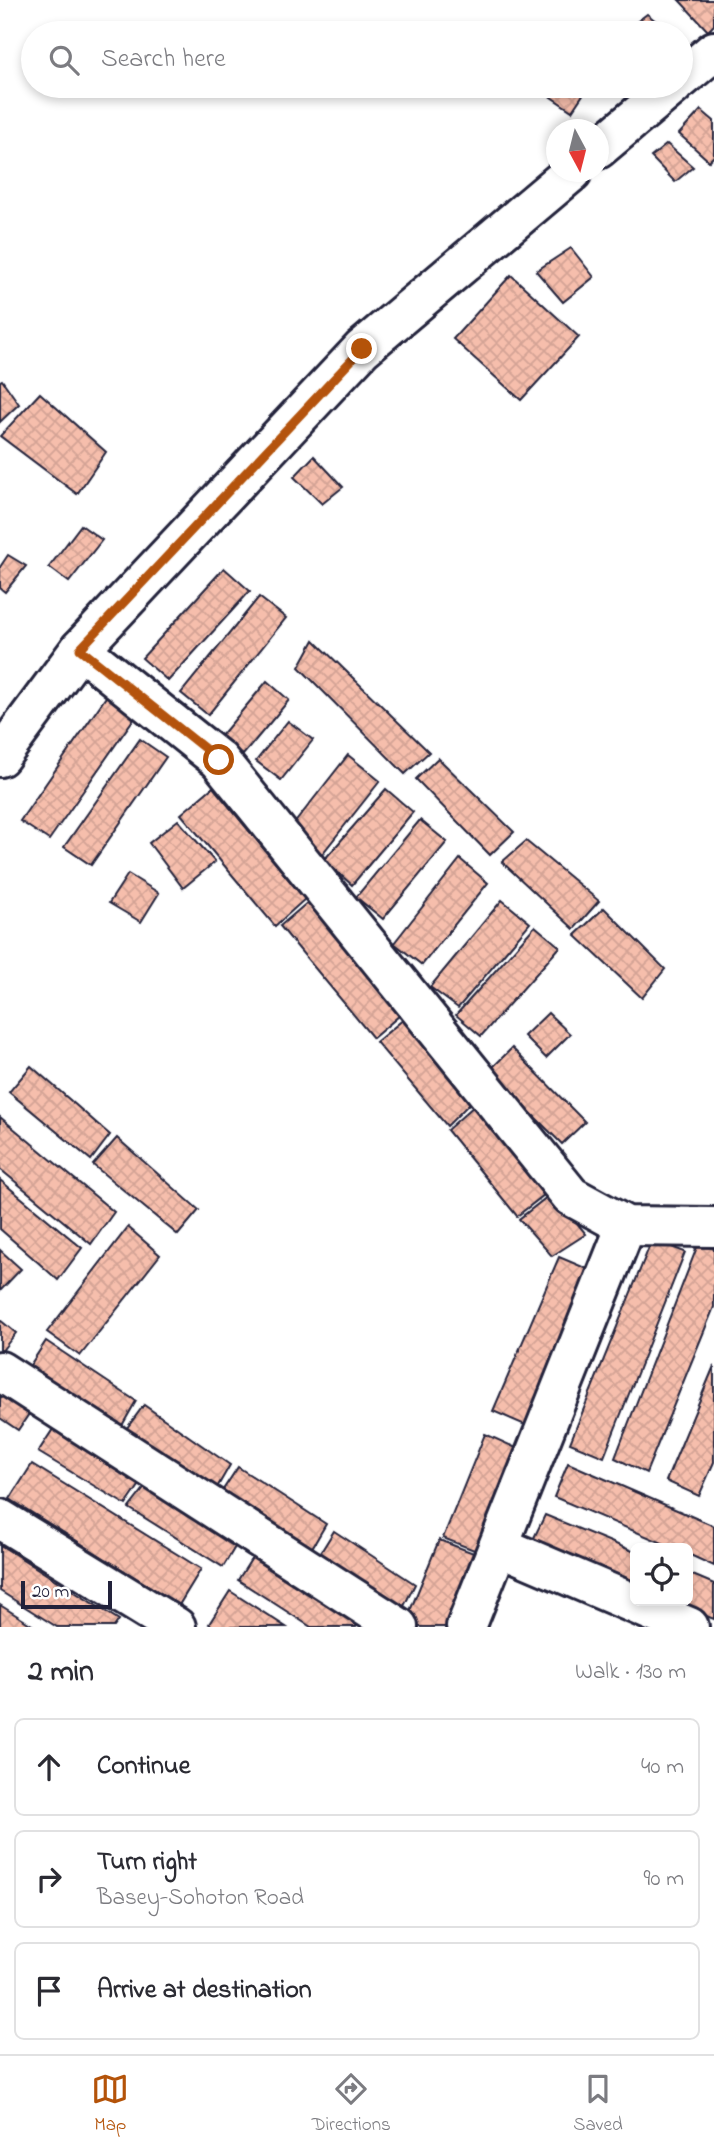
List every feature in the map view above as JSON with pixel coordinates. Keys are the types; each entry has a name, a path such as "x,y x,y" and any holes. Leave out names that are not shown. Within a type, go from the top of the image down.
{"street":[{"path":"693,69 714,51"},
{"path":"609,140 659,98"},
{"path":"0,757 80,649 362,349 560,182"},
{"path":"80,649 219,760 571,1196 626,1226 714,1227"},
{"path":"466,1627 626,1226"},
{"path":"0,1371 398,1627"},
{"path":"0,1518 154,1621"},
{"path":"499,1546 689,1627"}],"building":[{"path":"679,0 714,0 714,25 708,31"},
{"path":"647,14 656,21 638,21"},
{"path":"552,98 581,98 572,111"},
{"path":"701,110 714,121 714,156 709,161 679,134"},
{"path":"667,144 693,167 675,182 651,157"},
{"path":"571,248 594,277 563,302 536,271"},
{"path":"511,275 579,337 521,400 453,339"},
{"path":"2,380 19,404 0,422 0,381"},
{"path":"40,393 106,452 77,494 0,436"},
{"path":"314,456 343,487 322,504 294,477"},
{"path":"81,525 102,540 69,582 49,567"},
{"path":"8,555 26,566 5,592 0,588 0,567"},
{"path":"224,568 250,591 168,681 142,658"},
{"path":"259,597 286,618 208,715 181,693"},
{"path":"314,640 429,752 405,774 299,667"},
{"path":"267,681 289,700 243,755 221,736"},
{"path":"108,694 137,714 49,840 20,821"},
{"path":"288,721 313,740 281,780 256,761"},
{"path":"140,739 166,757 91,865 64,847"},
{"path":"348,755 380,781 322,854 290,829"},
{"path":"438,758 514,832 490,855 416,779"},
{"path":"213,787 305,899 275,926 181,814"},
{"path":"386,789 413,812 352,885 324,860"},
{"path":"178,820 215,862 183,888 149,843"},
{"path":"420,820 447,842 383,919 356,897"},
{"path":"526,841 599,901 574,929 502,862"},
{"path":"460,859 488,883 422,965 394,943"},
{"path":"128,874 159,893 141,922 109,903"},
{"path":"502,900 530,923 458,1008 430,987"},
{"path":"308,902 400,1015 373,1038 280,926"},
{"path":"604,908 665,969 642,998 575,935"},
{"path":"535,926 560,947 481,1036 456,1015"},
{"path":"548,1013 570,1034 546,1058 524,1036"},
{"path":"404,1019 472,1101 447,1126 376,1042"},
{"path":"512,1048 585,1122 562,1144 489,1071"},
{"path":"31,1066 110,1135 91,1160 9,1092"},
{"path":"475,1105 549,1191 517,1216 447,1130"},
{"path":"0,1117 114,1212 91,1244 0,1169"},
{"path":"117,1138 199,1210 178,1235 93,1165"},
{"path":"0,1180 82,1248 58,1280 0,1229"},
{"path":"552,1193 586,1234 552,1256 519,1219"},
{"path":"128,1227 160,1255 80,1356 47,1332"},
{"path":"652,1240 685,1252 604,1457 570,1443"},
{"path":"699,1242 714,1249 714,1307 646,1473 615,1458"},
{"path":"0,1250 21,1269 0,1291"},
{"path":"559,1257 590,1270 532,1428 493,1411"},
{"path":"0,1320 16,1333 0,1353"},
{"path":"46,1341 136,1401 116,1436 23,1376"},
{"path":"714,1366 714,1462 699,1496 666,1481"},
{"path":"0,1386 33,1408 18,1430 0,1418"},
{"path":"144,1405 230,1465 211,1498 121,1436"},
{"path":"57,1423 143,1480 126,1505 38,1452"},
{"path":"485,1434 523,1451 482,1553 443,1538"},
{"path":"568,1463 714,1526 714,1566 693,1556 693,1543 662,1543 554,1497"},
{"path":"32,1464 201,1569 179,1605 10,1499"},
{"path":"238,1467 326,1524 306,1558 215,1502"},
{"path":"150,1481 238,1542 223,1567 129,1508"},
{"path":"545,1515 630,1550 630,1586 530,1546"},
{"path":"334,1531 415,1584 400,1614 316,1560"},
{"path":"439,1540 479,1555 450,1627 416,1627 405,1623"},
{"path":"0,1545 119,1620 114,1627 57,1627 0,1591"},
{"path":"257,1550 361,1619 356,1627 311,1627 238,1580"},
{"path":"693,1575 714,1584 714,1619 681,1606 693,1606"},
{"path":"230,1591 286,1627 214,1627 209,1624"},
{"path":"0,1605 35,1627 0,1627"}],"route":[{"path":"219,760 80,649 362,349"}]}
